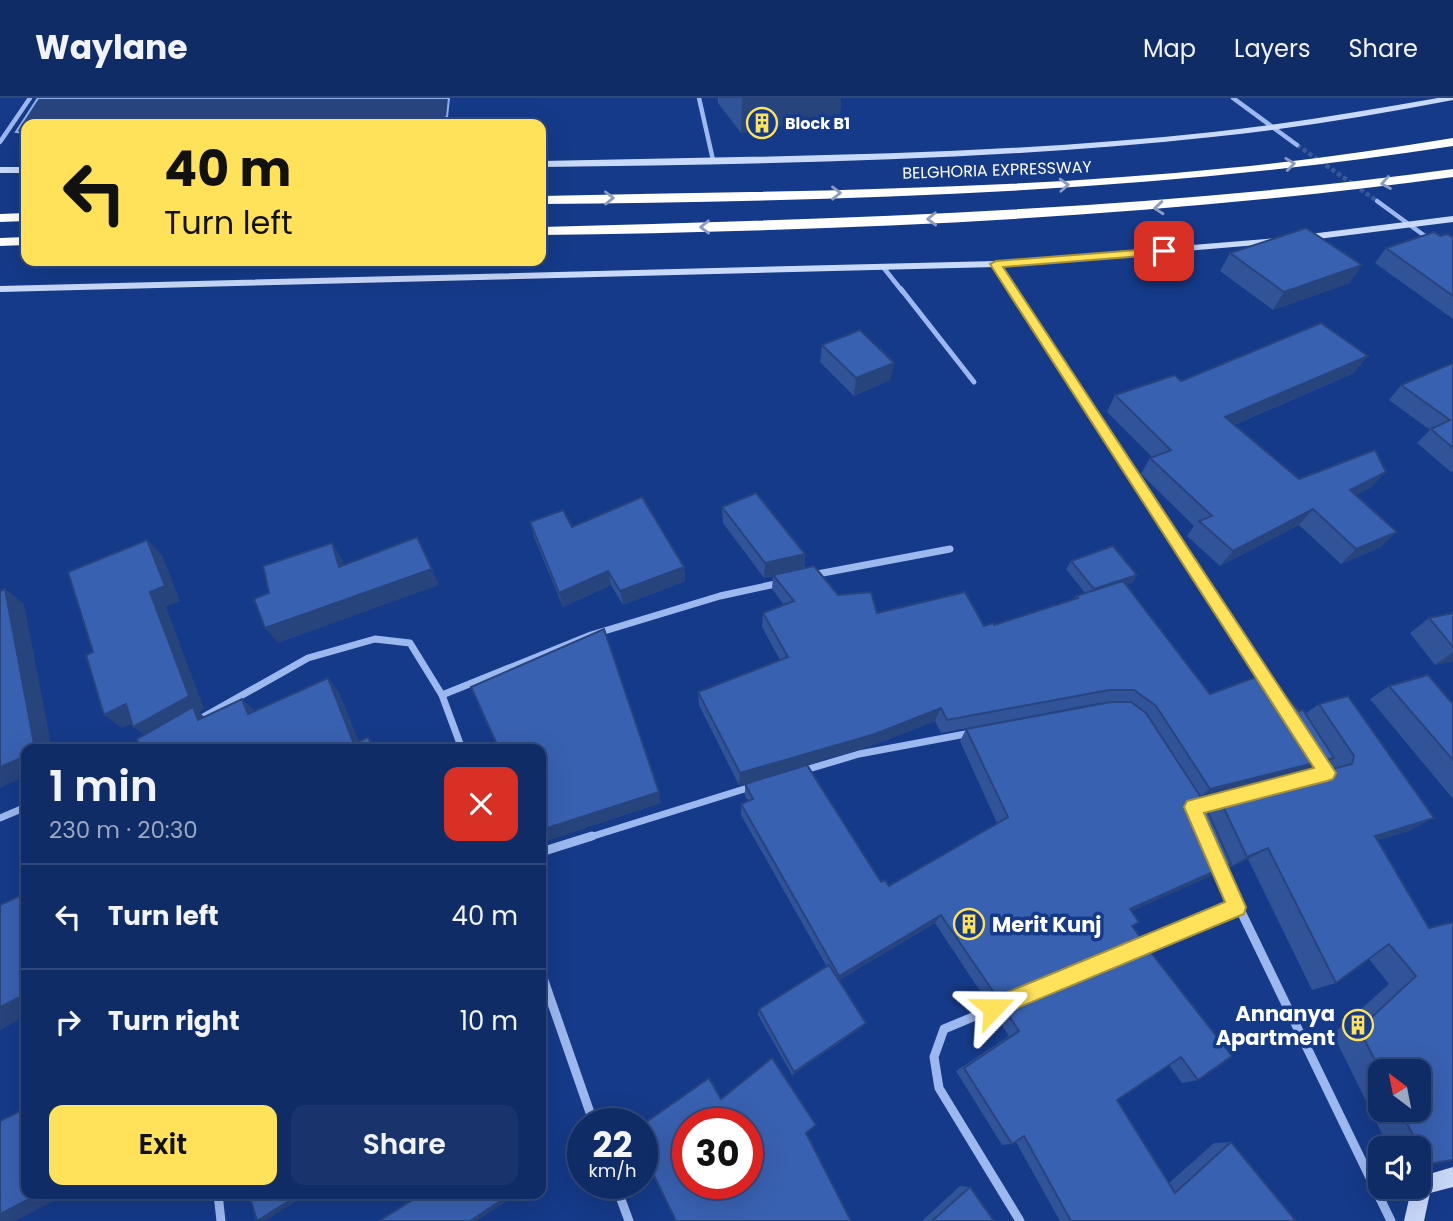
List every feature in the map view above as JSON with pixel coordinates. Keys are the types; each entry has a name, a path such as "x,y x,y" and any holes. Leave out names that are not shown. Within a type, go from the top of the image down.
{"highway":[{"name":"BELGHORIA EXPRESSWAY","path":"546,200 957,190 1116,182 1257,169 1453,142"},
{"path":"546,231 828,223 1132,210 1362,187 1453,173"},
{"path":"0,218 21,217"},
{"path":"0,242 21,241"}],"street":[{"path":"0,142 30,98"},
{"path":"699,98 713,160"},
{"path":"1233,98 1297,145"},
{"path":"546,164 1082,145 1271,128 1452,98"},
{"path":"0,170 21,170"},
{"path":"1377,201 1432,240"},
{"path":"0,289 996,264 1232,245 1453,219"},
{"path":"996,264 1274,692"},
{"path":"883,267 974,382"},
{"path":"798,578 875,561 950,549"},
{"path":"442,695 591,635 720,596 785,581"},
{"path":"192,723 308,659 375,639 410,643 442,695 460,744"},
{"path":"793,774 859,754 980,731"},
{"path":"546,850 766,782"},
{"path":"1186,796 1199,820"},
{"path":"1193,807 1233,797"},
{"path":"0,818 21,809"},
{"path":"1215,857 1391,1221"},
{"path":"1020,1221 939,1088 933,1057 944,1028 1237,907"},
{"path":"546,986 588,1108"},
{"path":"1414,1221 1422,1186 1453,1177"},
{"path":"219,1199 221,1221"},
{"path":"621,1199 629,1221"}],"water":[{"path":"38,98 449,98 447,117 442,119 24,119"}],"building":[{"path":"1306,228 1362,265 1284,292 1230,253"},
{"path":"1434,232 1440,236 1447,234 1453,237 1453,296 1386,248"},
{"path":"1321,323 1368,356 1225,417 1299,479 1375,450 1386,472 1350,490 1397,532 1356,549 1313,509 1233,551 1199,521 1212,516 1150,458 1171,450 1115,395 1175,375 1181,381"},
{"path":"860,330 894,363 856,378 822,345"},
{"path":"1453,363 1453,448 1431,429 1450,420 1401,385"},
{"path":"756,493 805,554 765,563 722,507"},
{"path":"642,497 684,567 620,591 608,571 559,593 530,522 563,510 572,527"},
{"path":"417,537 432,569 265,628 254,599 269,593 263,566 332,543 339,567"},
{"path":"147,540 165,586 150,592 189,696 133,727 126,704 104,715 86,655 93,652 68,572"},
{"path":"1113,546 1137,575 1094,589 1071,561"},
{"path":"814,566 838,595 871,592 877,613 965,592 984,626 1078,598 1076,596 1123,581 1210,694 1267,673 1299,711 1303,710 1334,758 1210,789 1156,706 1134,690 1109,690 947,720 941,708 875,734 740,773 698,692 788,657 763,613 794,601 773,575"},
{"path":"5,589 34,744 21,744 21,758 0,767 0,591"},
{"path":"1453,613 1453,647 1429,618"},
{"path":"604,629 659,792 546,828 546,744 497,744 471,687"},
{"path":"1428,675 1453,704 1453,760 1389,686"},
{"path":"328,678 354,744 138,744 137,739 193,707 198,720 242,699 248,714"},
{"path":"1348,696 1434,818 1375,836 1429,928 1453,922 1453,1160 1431,1164 1431,1136 1413,1136 1406,1122 1432,1122 1432,1059 1374,1059 1359,1029 1416,976 1389,944 1336,983 1268,848 1247,857 1219,798 1352,764 1354,756 1319,704"},
{"path":"1111,702 1131,702 1146,713 1202,799 1231,864 1130,909 1139,922 1132,926 1141,938 997,997 941,915 839,976 741,804 753,799 745,784 807,765 881,882 885,880 889,886 1008,817 966,729"},
{"path":"368,737 372,744 354,744"},
{"path":"21,895 21,996 0,1007 0,905"},
{"path":"1149,950 1232,1056 1198,1080 1181,1057 1117,1100 1175,1193 1231,1142 1296,1221 1071,1221 1024,1136 1012,1144 964,1068 1019,1031 1005,1010"},
{"path":"829,965 866,1023 794,1072 759,1009"},
{"path":"772,1058 816,1125 806,1133 851,1221 676,1221 658,1184 658,1114 709,1078 721,1099"},
{"path":"21,1110 21,1199 29,1199 0,1214 0,1121"},
{"path":"970,1187 994,1221 932,1221"},
{"path":"250,1199 292,1199 257,1221"},
{"path":"414,1199 503,1199 470,1221 379,1221"}],"tunnel":[{"path":"1297,145 1377,201"}],"place":[{"name":"Block B1","path":"762,123"},
{"name":"Merit Kunj","path":"969,924"},
{"name":"Annanya Apartment","path":"1358,1025"}],"route":[{"path":"993,1008 1237,907 1193,807 1327,773 996,264 1164,251"}]}
